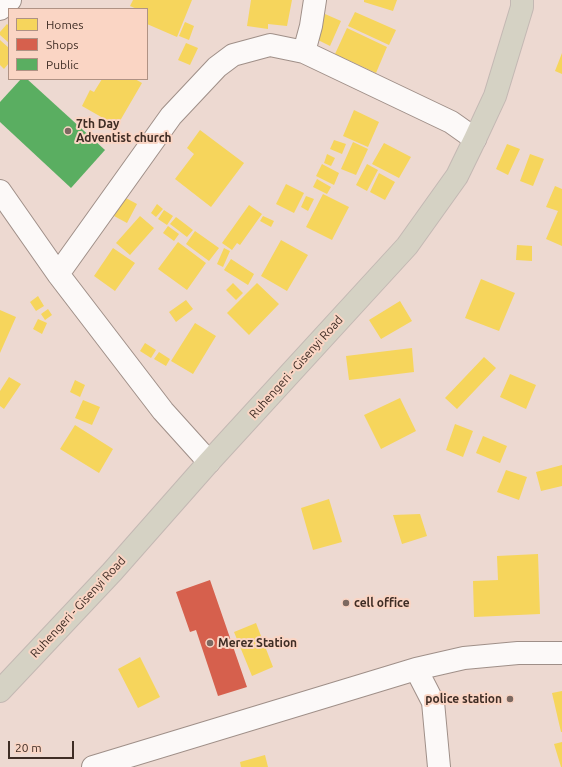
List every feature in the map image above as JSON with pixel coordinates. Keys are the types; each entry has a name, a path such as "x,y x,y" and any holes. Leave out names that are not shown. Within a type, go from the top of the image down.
{"highway":[{"name":"Ruhengeri - Gisenyi Road","path":"0,691 112,572 209,462 407,246 457,176 475,139 495,96 522,7 522,0"}],"street":[{"path":"0,9 10,0"},
{"path":"304,52 311,26 315,0"},
{"path":"58,274 171,116 217,67 233,55 270,45 304,52 451,122 475,139"},
{"path":"0,191 58,274 164,411 209,462"},
{"path":"93,767 416,669 464,658 518,653 562,653"},
{"path":"416,669 433,702 439,767"}],"building: Homes":[{"path":"133,0 192,0 177,37 148,24 148,8 135,8 130,6"},
{"path":"251,0 292,0 287,26 268,24 268,29 247,26"},
{"path":"364,0 397,0 393,11 364,2"},
{"path":"355,12 396,30 389,45 348,26"},
{"path":"325,14 341,21 330,46 314,38"},
{"path":"185,22 194,26 189,40 179,36"},
{"path":"7,24 8,25 8,42 0,35 0,32"},
{"path":"347,28 387,47 376,73 335,54"},
{"path":"0,40 8,47 8,64 4,69 0,65"},
{"path":"186,43 198,48 190,65 178,60"},
{"path":"562,53 562,74 555,71"},
{"path":"101,80 137,80 142,83 117,126 82,106 90,90 94,92"},
{"path":"354,110 379,122 368,147 343,136"},
{"path":"200,130 244,163 211,207 175,179 194,154 187,148"},
{"path":"334,140 346,144 342,154 330,149"},
{"path":"353,142 368,149 356,175 341,169"},
{"path":"384,143 411,157 399,178 372,164"},
{"path":"507,144 520,149 508,175 496,169"},
{"path":"327,154 335,158 331,166 324,163"},
{"path":"530,154 544,159 533,186 520,181"},
{"path":"322,164 339,173 334,185 316,176"},
{"path":"367,164 378,170 367,191 356,185"},
{"path":"379,173 395,182 385,200 370,192"},
{"path":"317,179 331,187 327,194 313,187"},
{"path":"286,184 304,193 294,213 276,204"},
{"path":"555,186 562,189 562,246 546,239 558,211 546,207"},
{"path":"323,194 349,207 332,240 306,227"},
{"path":"306,196 314,199 308,211 301,207"},
{"path":"124,197 137,204 127,223 114,216"},
{"path":"157,204 163,209 156,217 151,213"},
{"path":"249,205 262,214 240,245 237,243 232,250 222,243"},
{"path":"164,210 173,216 167,225 158,219"},
{"path":"140,216 154,228 130,255 116,243"},
{"path":"263,216 274,221 271,227 260,221"},
{"path":"176,217 193,230 187,237 170,224"},
{"path":"168,226 179,234 174,241 163,233"},
{"path":"195,231 219,248 209,261 186,244"},
{"path":"281,240 308,255 287,291 261,276"},
{"path":"178,242 206,263 187,290 158,269"},
{"path":"517,245 532,246 532,261 516,260"},
{"path":"113,248 135,263 115,291 94,276"},
{"path":"224,248 230,251 223,267 217,264"},
{"path":"231,259 254,274 248,285 224,270"},
{"path":"481,279 515,293 499,331 465,318"},
{"path":"233,283 243,293 236,300 226,290"},
{"path":"257,283 279,304 249,335 227,313"},
{"path":"38,296 44,306 36,311 30,302"},
{"path":"186,300 193,309 176,322 169,312"},
{"path":"400,301 412,321 381,339 369,320"},
{"path":"48,309 52,315 45,320 41,314"},
{"path":"0,310 16,317 0,353"},
{"path":"38,319 47,323 42,334 33,329"},
{"path":"195,323 216,336 193,374 171,361"},
{"path":"145,343 156,350 151,358 140,351"},
{"path":"412,348 414,372 349,380 346,356"},
{"path":"159,352 170,359 166,366 154,359"},
{"path":"484,357 496,368 457,409 445,398"},
{"path":"510,374 536,385 526,409 500,397"},
{"path":"9,377 21,384 4,409 0,406 0,391"},
{"path":"75,380 85,385 80,397 70,392"},
{"path":"400,398 416,431 381,449 364,415"},
{"path":"83,400 100,407 92,425 75,418"},
{"path":"455,424 473,431 463,457 446,450"},
{"path":"75,425 113,449 99,473 60,449"},
{"path":"483,436 507,446 500,463 476,453"},
{"path":"562,465 562,486 541,491 536,472"},
{"path":"506,470 527,477 519,500 497,492"},
{"path":"329,499 342,542 313,550 301,508"},
{"path":"420,514 427,536 402,544 393,515"},
{"path":"538,554 540,614 474,617 473,581 498,580 497,556"},
{"path":"256,623 273,667 252,676 234,632"},
{"path":"140,657 160,697 138,708 118,669"},
{"path":"562,691 562,732 561,732 552,693"},
{"path":"562,742 562,767 561,767 554,744"},
{"path":"265,755 268,767 241,767 240,762"}],"building: Shops":[{"path":"210,580 247,687 218,696 196,630 190,632 176,592"}],"building: Public":[{"path":"20,80 28,80 105,150 71,188 0,122 0,102"}],"place":[{"name":"7th Day Adventist church","path":"68,131"},
{"name":"cell office","path":"346,603"},
{"name":"Merez Station","path":"210,643"},
{"name":"police station","path":"510,699"}]}
